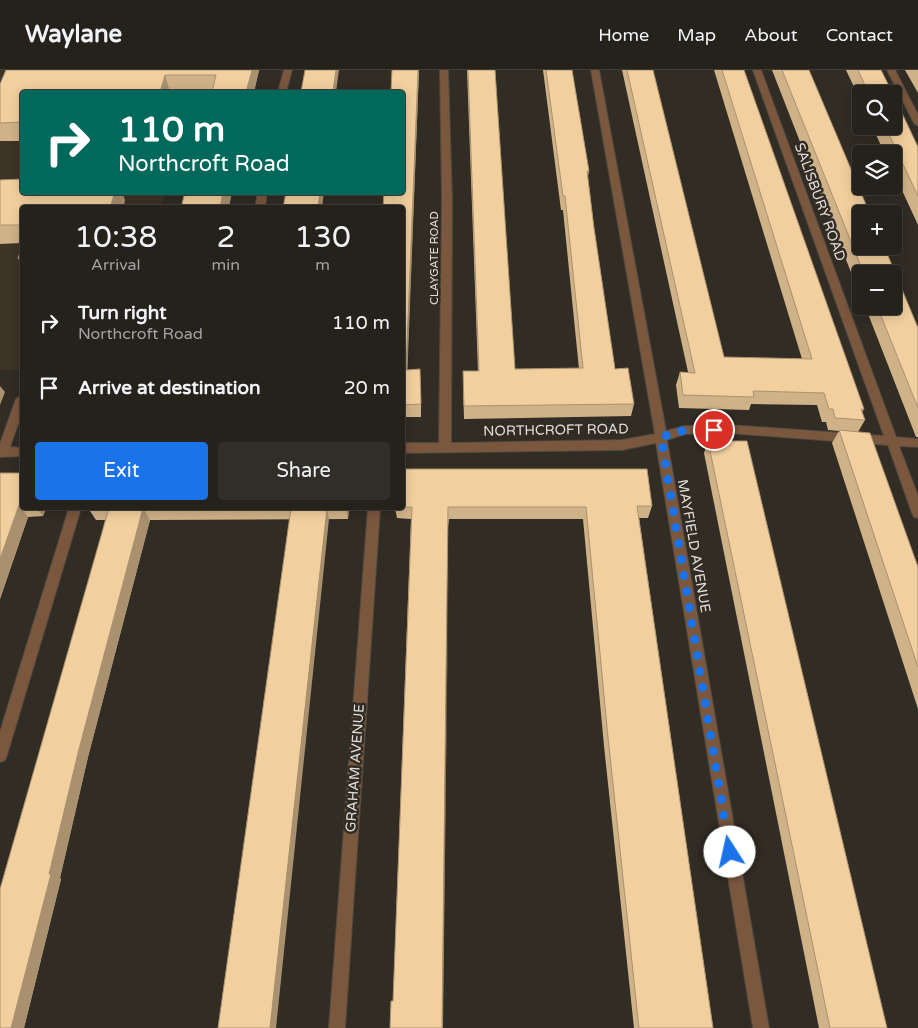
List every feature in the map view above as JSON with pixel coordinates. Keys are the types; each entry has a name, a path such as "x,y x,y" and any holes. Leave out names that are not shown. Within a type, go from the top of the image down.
{"street":[{"path":"283,90 288,70"},
{"name":"CLAYGATE ROAD","path":"444,70 447,199 445,447"},
{"name":"MAYFIELD AVENUE","path":"595,70 661,437 761,1028"},
{"name":"SALISBURY ROAD","path":"757,70 918,513"},
{"path":"891,70 918,123"},
{"path":"20,405 2,452 20,452"},
{"name":"NORTHCROFT ROAD","path":"405,448 622,445 644,442 685,430 729,429 918,443"},
{"path":"0,755 75,510"},
{"name":"GRAHAM AVENUE","path":"337,1028 374,510"}],"shaded area":[{"path":"0,70 202,70 38,90 20,90 20,195 164,195 162,205 20,205 20,370 0,370"}],"building":[{"path":"6,70 252,70 247,90 212,90 216,75 165,75 161,90 20,90 20,122 0,123 0,84"},
{"path":"305,70 336,70 333,90 301,90"},
{"path":"392,70 418,70 406,370 420,369 421,404 405,405 405,205 383,205 384,195 405,195 405,90 391,90"},
{"path":"468,70 495,70 515,369 583,368 565,196 563,196 546,70 572,70 589,171 587,171 594,228 615,369 628,368 634,404 464,406 463,371 479,371"},
{"path":"627,70 653,70 724,357 812,359 722,70 744,70 864,409 861,409 865,420 835,418 833,409 829,409 824,393 753,391 754,397 683,395 680,372 695,373"},
{"path":"782,70 809,70 852,172 852,195 862,195 866,205 852,205 852,244"},
{"path":"858,70 881,70 888,85 865,85"},
{"path":"902,113 918,147 918,196 902,162 902,145 894,145 889,135 902,135"},
{"path":"20,179 20,195 114,195 111,205 20,205 20,225 0,225 0,180"},
{"path":"184,195 222,195 221,205 182,205"},
{"path":"285,195 320,195 318,205 284,205"},
{"path":"856,255 888,255 892,265 860,265"},
{"path":"902,289 918,328 918,408 881,315 902,315"},
{"path":"839,430 870,433 918,567 918,667"},
{"path":"708,441 747,441 887,1028 830,1028"},
{"path":"405,469 647,469 652,506 637,506 713,1028 639,1028 586,507 448,507 442,1028 390,1028 391,1001 393,1001 412,507 405,507"},
{"path":"0,473 20,473 20,505 0,559"},
{"path":"108,510 142,510 79,749 49,874 51,874 11,1028 0,1028 0,889"},
{"path":"291,510 327,510 270,1028 218,1028"}],"route":[{"path":"714,430 685,430 661,437 730,852"}]}
